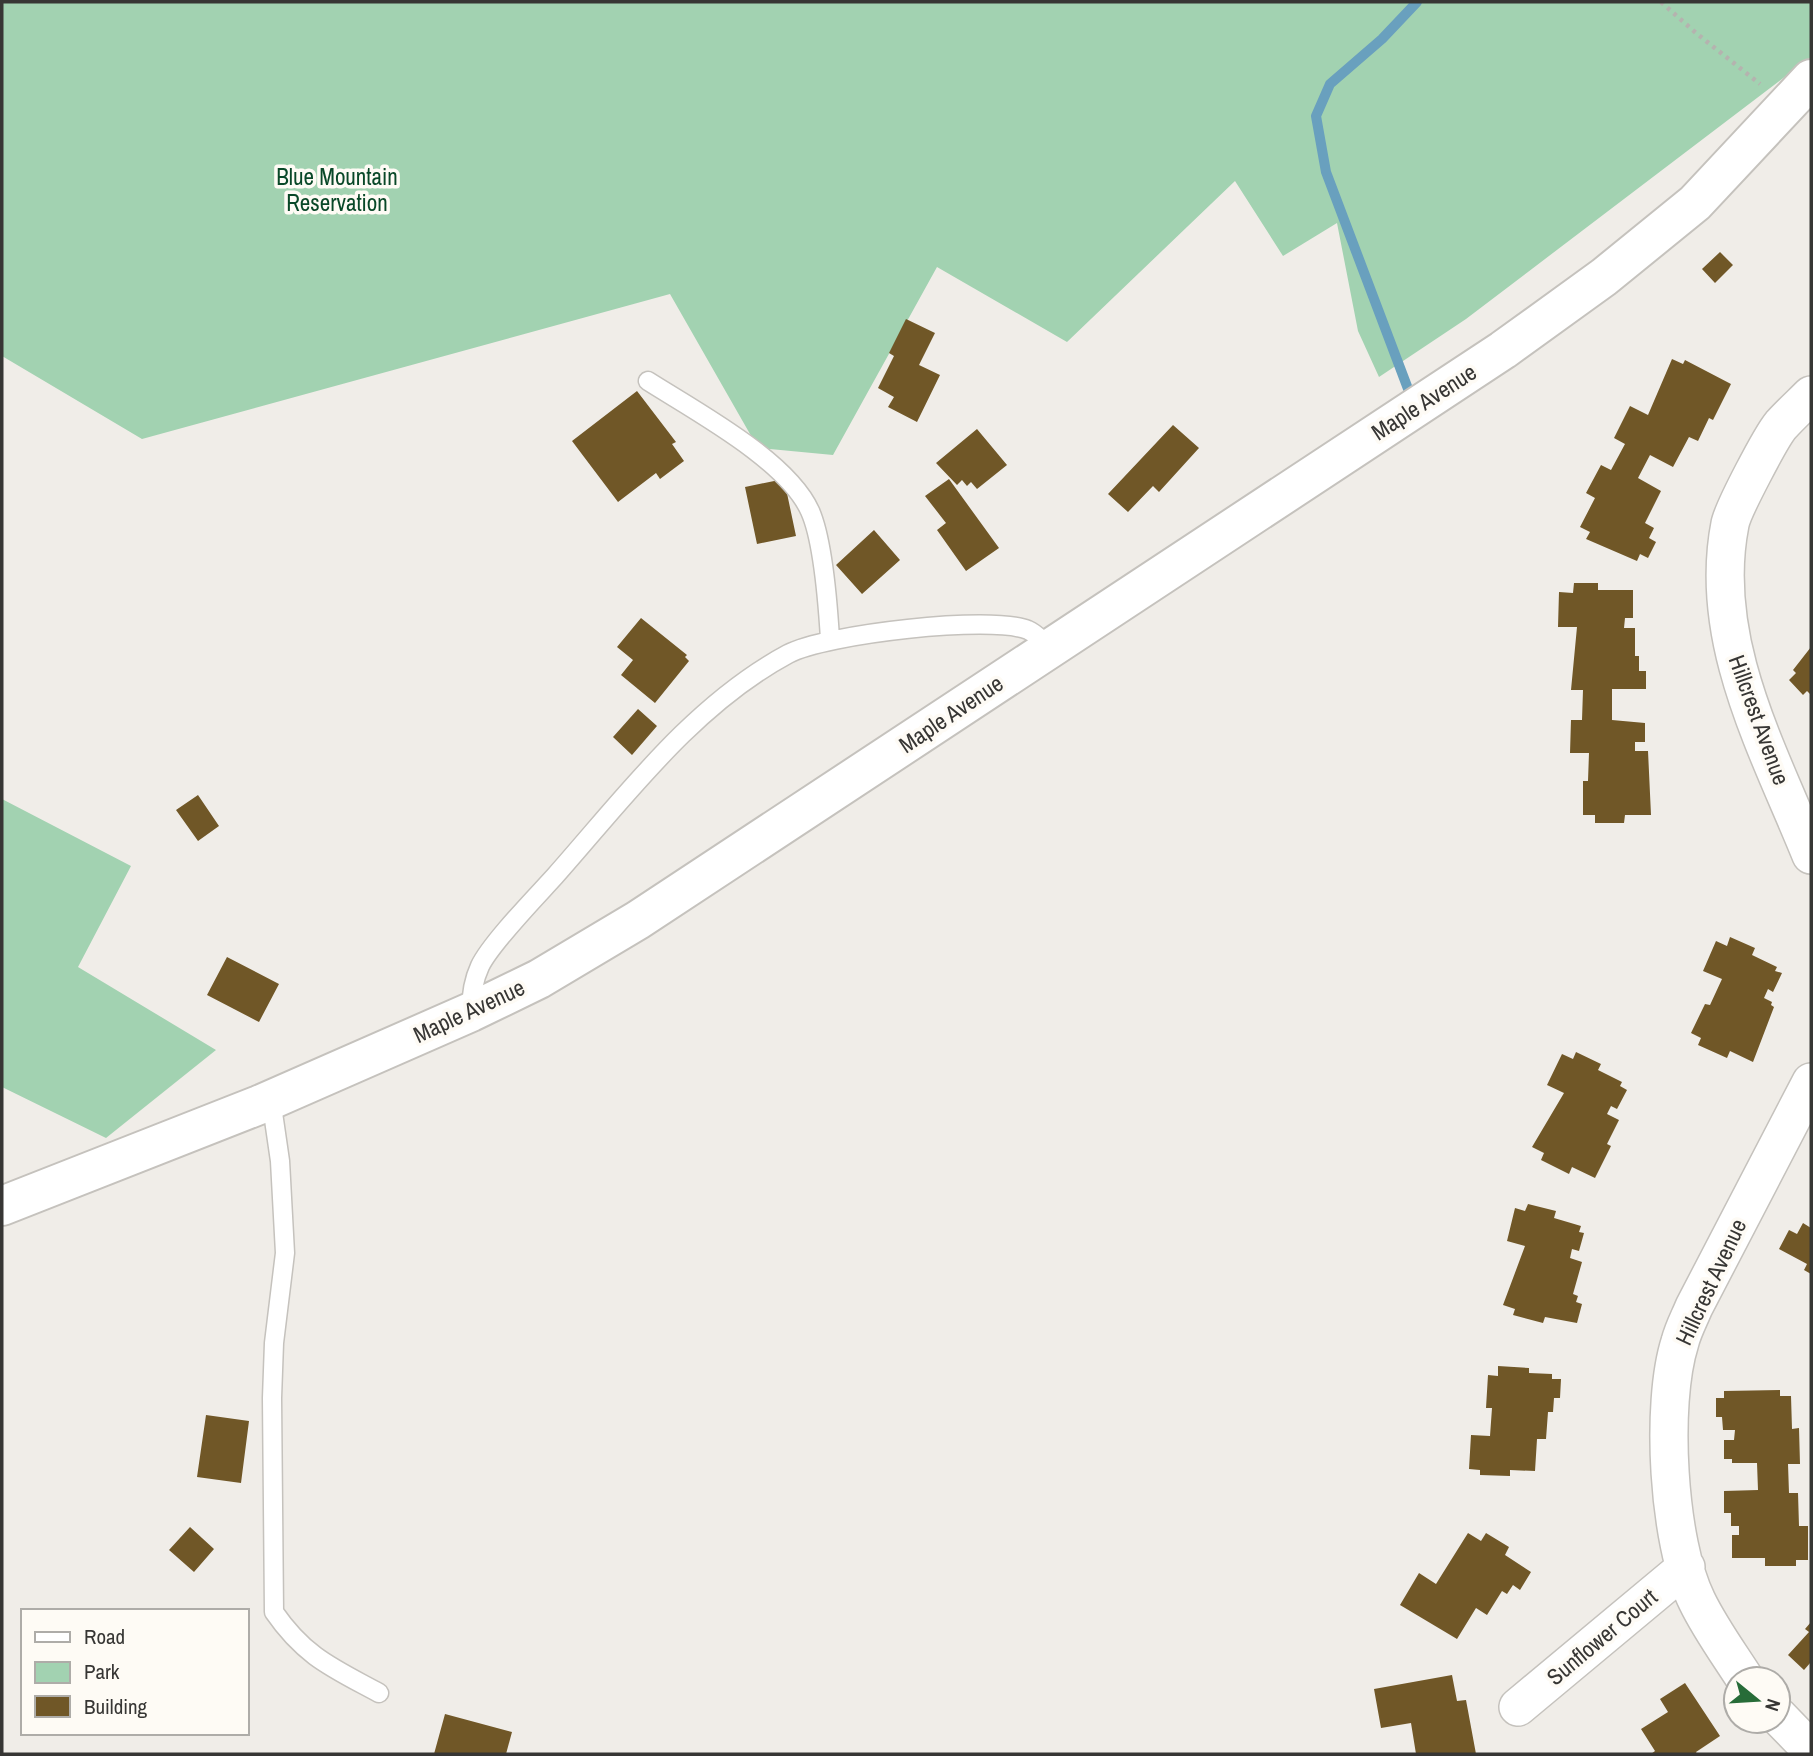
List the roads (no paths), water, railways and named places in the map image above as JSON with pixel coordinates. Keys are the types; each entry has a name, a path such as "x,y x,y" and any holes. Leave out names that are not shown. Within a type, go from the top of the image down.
{"street":[{"name":"Maple Avenue","path":"2,1206 271,1099 471,1012 539,979 649,913 808,811 1049,647 1492,358 1604,277 1695,203 1811,79"},
{"name":"Hillcrest Avenue","path":"1811,395 1779,427 1730,523 1726,588 1730,640 1740,682 1811,855"},
{"name":"Hillcrest Avenue","path":"1736,1665 1696,1600 1686,1567 1674,1510 1671,1456 1674,1378 1679,1343 1694,1307 1811,1082"},
{"name":"Sunflower Court","path":"1518,1707 1686,1567"},
{"path":"1792,1730 1811,1749"}],"lane":[{"path":"648,381 732,434 791,481 811,512 828,601 830,639"},
{"path":"471,1012 471,990 481,964 672,746 726,694 789,653 830,639 901,629 1005,626 1030,631 1049,647"},
{"path":"271,1099 280,1161 285,1252 274,1343 272,1398 274,1612 293,1639 317,1660 379,1693"}],"waterway":[{"path":"1413,402 1326,172 1316,116 1330,84 1382,39 1417,2"}],"park label":[{"name":"Blue Mountain Reservation","path":"337,190"}]}
